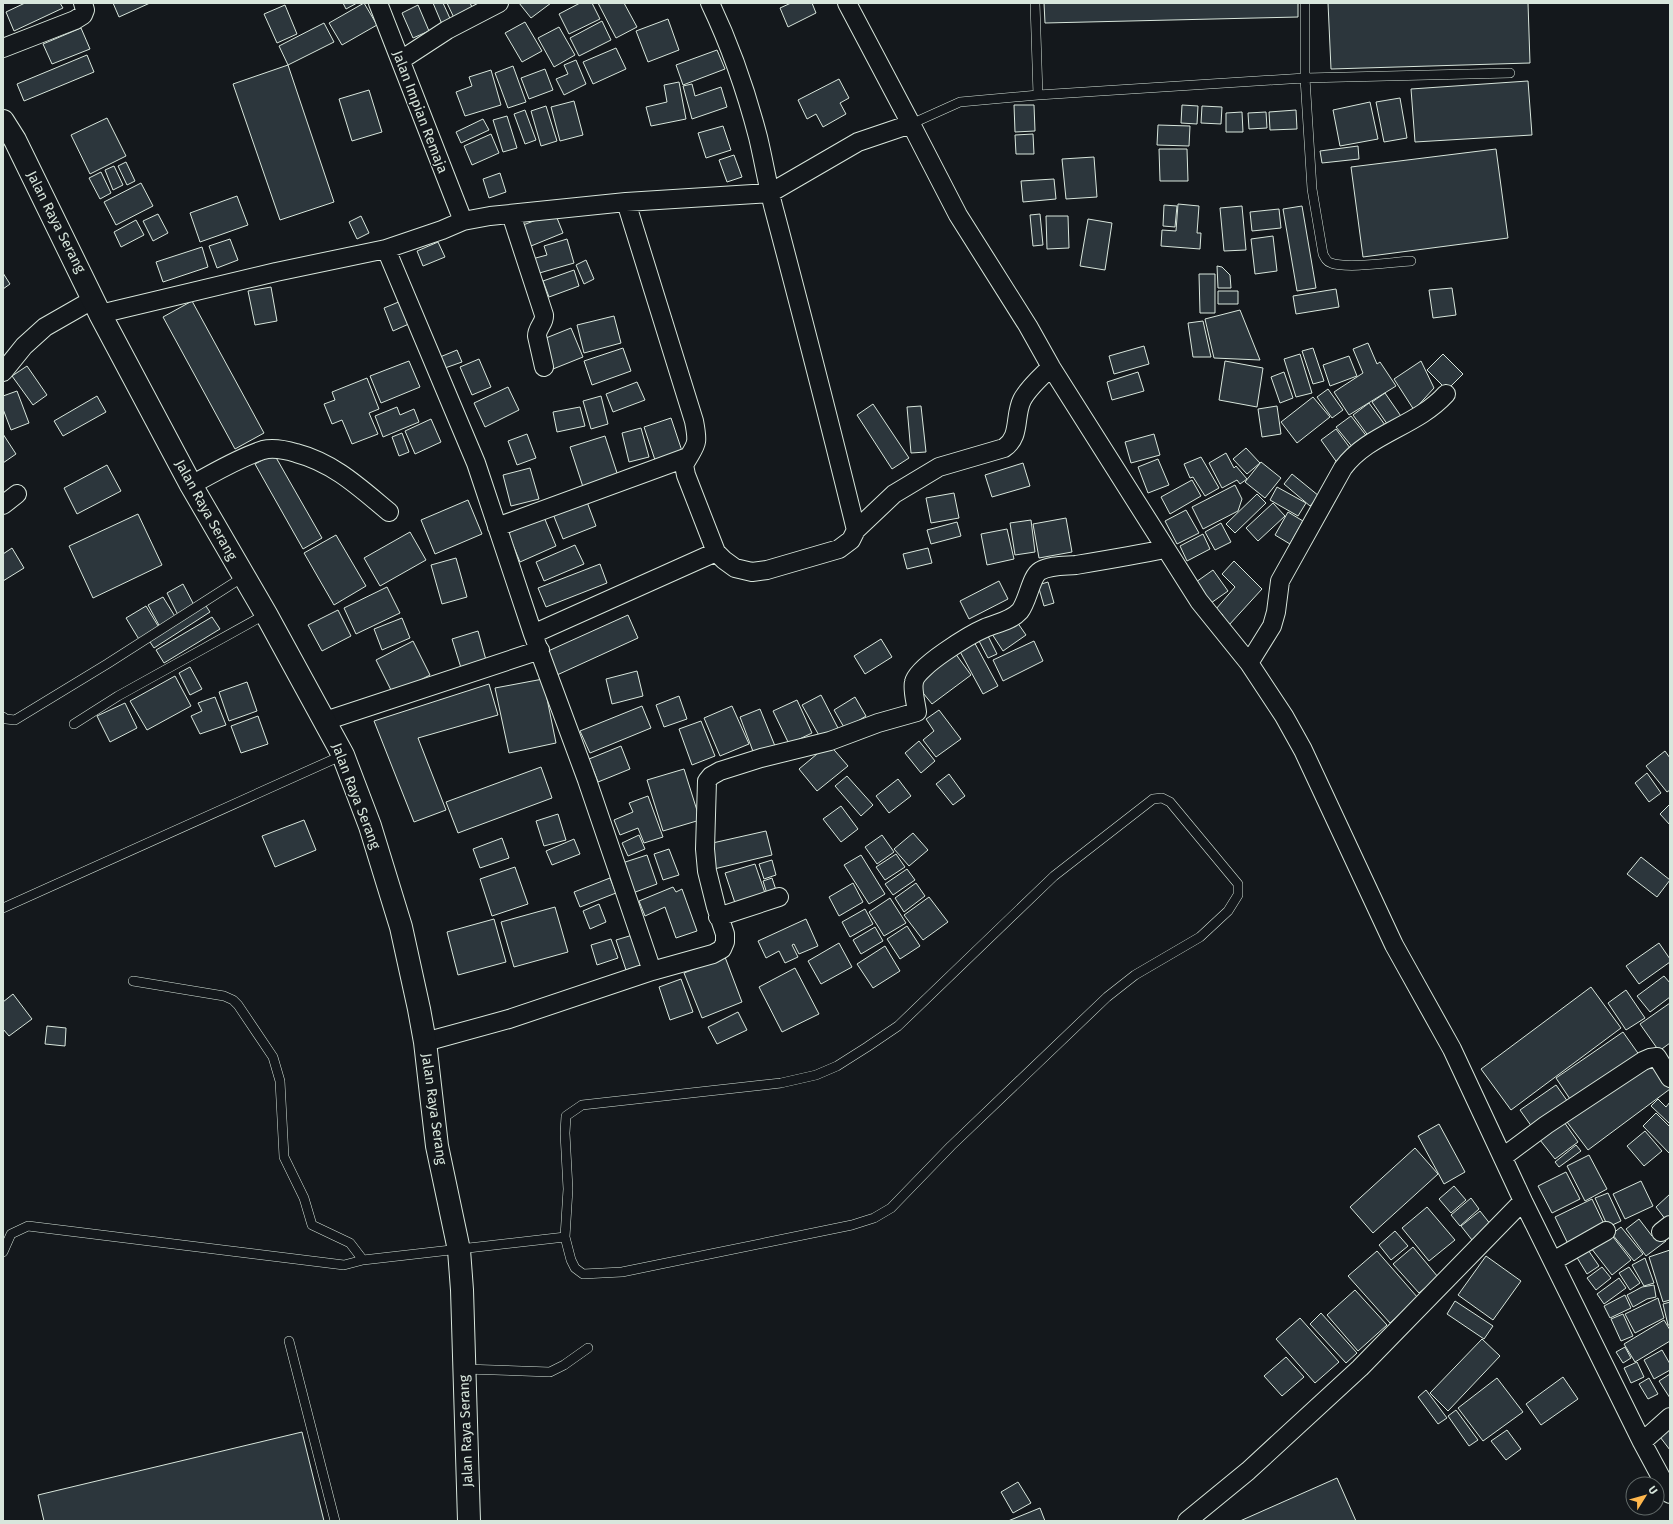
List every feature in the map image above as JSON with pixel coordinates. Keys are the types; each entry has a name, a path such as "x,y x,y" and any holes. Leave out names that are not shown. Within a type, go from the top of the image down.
{"highway":[{"name":"Jalan Raya Serang","path":"3,122 18,147 97,306 191,485 266,614 343,755 370,826 401,927 425,1042 437,1146 459,1250 469,1521"}],"street":[{"path":"3,48 75,20 83,15 85,10 83,3"},
{"name":"Jalan Impian Remaja","path":"378,3 463,221"},
{"path":"400,60 447,30 499,3"},
{"path":"710,3 741,82 758,136 770,192 856,530"},
{"path":"847,3 958,215 1165,549 1199,601 1243,657 1284,716 1303,750 1394,945 1452,1049 1523,1201 1642,1442 1670,1494"},
{"path":"3,372 24,346 45,327 97,306 276,272 386,249 442,230 463,221 511,214 626,202 770,192 858,142 911,124"},
{"path":"626,202 694,421 697,442 694,450 684,465 686,475 716,552 735,568 752,572 767,570 839,549 851,540 856,530 894,494 940,467 1004,448 1010,444 1016,432 1018,409 1026,393 1051,367"},
{"path":"511,214 544,315 544,320 537,331 544,367"},
{"path":"386,249 476,463 533,634 587,780 652,971"},
{"path":"1243,657 1272,626 1276,612 1280,581 1342,468 1355,454 1375,440 1429,411 1446,394"},
{"path":"191,485 235,462 264,450 282,449 308,456 333,467 389,512"},
{"path":"497,527 688,457"},
{"path":"3,505 17,494"},
{"path":"425,1042 509,1019 652,971 714,954 722,949 725,942 725,934 718,917 707,871 705,849 705,792 706,781 711,776 720,771 830,740 878,723 917,712 914,682 917,674 942,653 975,632 1001,623 1020,611 1027,598 1033,579 1039,571 1048,568 1087,563 1165,549"},
{"path":"533,634 716,552"},
{"path":"325,721 540,650"},
{"path":"718,917 779,897"},
{"path":"1503,1157 1546,1125 1643,1060 1656,1058 1670,1078"},
{"path":"1187,1521 1248,1471 1360,1368 1523,1201"},
{"path":"1553,1261 1606,1231"},
{"path":"1642,1442 1670,1417"}],"lane":[{"path":"1035,3 1038,95"},
{"path":"1305,3 1305,78 1312,189 1325,259 1329,263 1346,265 1411,261"},
{"path":"911,124 960,102 1038,95 1305,78 1510,73"},
{"path":"3,717 6,719 15,720 107,664 243,576"},
{"path":"74,724 118,696 266,614"},
{"path":"3,908 343,755"},
{"path":"1162,798 1170,802 1238,884 1238,895 1228,911 1200,937 1135,975 1107,997 951,1146 891,1208 874,1218 852,1225 622,1272 583,1274 575,1268 571,1260 565,1237 568,1189 565,1133 566,1116 573,1110 582,1105 781,1082 816,1075 837,1066 867,1048 898,1026 1054,876 1153,799 1162,798"},
{"path":"133,981 224,996 233,1000 238,1005 273,1057 280,1081 284,1157 304,1198 312,1225 350,1243 363,1260"},
{"path":"3,1252 11,1234 28,1226 344,1265 363,1260 565,1237"},
{"path":"289,1341 335,1521"},
{"path":"464,1369 550,1372 564,1365 588,1348"}],"building":[{"path":"25,3 60,3 63,8 14,31 6,12"},
{"path":"113,3 150,3 119,17"},
{"path":"343,3 357,3 346,9"},
{"path":"364,3 377,25 342,45 329,23"},
{"path":"433,3 443,3 453,25 444,29"},
{"path":"447,3 470,3 474,11 455,20"},
{"path":"519,3 551,3 531,18"},
{"path":"580,3 592,3 600,19 569,34 559,14"},
{"path":"598,3 624,3 637,27 616,38"},
{"path":"791,3 812,3 816,13 788,27 780,8"},
{"path":"1044,3 1298,3 1298,17 1045,23"},
{"path":"1328,3 1528,3 1530,63 1331,69"},
{"path":"285,5 297,34 277,43 264,14"},
{"path":"418,5 429,31 413,38 402,13"},
{"path":"668,19 679,50 648,62 636,31"},
{"path":"602,21 611,40 579,56 570,38"},
{"path":"525,22 542,51 522,62 505,33"},
{"path":"324,23 334,42 288,65 279,46"},
{"path":"559,27 575,55 554,67 538,38"},
{"path":"81,28 90,49 52,64 43,44"},
{"path":"616,48 626,69 593,84 583,62"},
{"path":"717,50 725,69 683,85 676,65"},
{"path":"87,55 94,72 24,101 17,84"},
{"path":"576,60 586,84 564,95 556,79 568,74 564,65"},
{"path":"288,65 334,202 280,220 233,84"},
{"path":"513,66 526,102 508,108 495,73"},
{"path":"545,69 553,90 529,99 521,78"},
{"path":"491,70 501,105 465,116 456,92 472,86 469,77"},
{"path":"839,79 849,98 840,103 846,114 823,127 816,114 807,119 798,100"},
{"path":"1528,81 1532,135 1415,142 1411,89"},
{"path":"679,82 686,119 651,126 646,107 667,102 664,85"},
{"path":"692,84 695,96 721,87 727,107 692,119 683,86"},
{"path":"369,90 382,132 352,141 339,99"},
{"path":"1400,98 1407,138 1384,142 1376,102"},
{"path":"574,101 583,135 560,141 551,107"},
{"path":"1370,102 1378,139 1340,146 1333,110"},
{"path":"1014,105 1034,105 1035,131 1015,132"},
{"path":"1182,105 1198,106 1197,124 1181,123"},
{"path":"546,106 557,141 541,146 531,111"},
{"path":"1202,106 1222,107 1221,124 1201,123"},
{"path":"525,110 536,140 525,144 514,114"},
{"path":"1296,110 1297,129 1270,130 1269,112"},
{"path":"1242,112 1243,132 1226,132 1226,113"},
{"path":"1266,112 1267,128 1249,129 1248,113"},
{"path":"507,116 517,148 503,152 493,120"},
{"path":"107,118 126,156 90,174 71,135"},
{"path":"483,119 489,130 461,143 456,132"},
{"path":"1158,125 1190,126 1189,146 1157,145"},
{"path":"723,126 731,150 706,158 698,133"},
{"path":"491,134 499,153 472,165 464,146"},
{"path":"1033,134 1034,154 1016,154 1015,135"},
{"path":"1358,146 1359,159 1322,163 1320,151"},
{"path":"1159,149 1187,149 1188,181 1160,181"},
{"path":"1496,149 1508,238 1363,257 1351,167"},
{"path":"734,155 742,177 727,182 719,160"},
{"path":"1094,157 1097,197 1066,199 1062,159"},
{"path":"126,162 135,181 127,185 118,166"},
{"path":"114,166 123,185 113,190 105,170"},
{"path":"101,172 111,193 100,199 89,178"},
{"path":"500,173 506,192 489,198 483,179"},
{"path":"1054,179 1056,199 1023,202 1021,181"},
{"path":"141,183 153,206 116,225 104,202"},
{"path":"237,196 248,225 200,242 190,213"},
{"path":"1178,204 1199,206 1197,233 1201,233 1200,249 1161,246 1162,230 1176,231"},
{"path":"1164,205 1177,206 1175,227 1163,226"},
{"path":"1242,206 1246,250 1224,251 1220,208"},
{"path":"1302,206 1316,288 1297,291 1283,209"},
{"path":"1279,209 1281,228 1252,231 1250,212"},
{"path":"555,213 563,233 531,246 523,225"},
{"path":"158,214 168,233 153,241 143,221"},
{"path":"1040,214 1043,245 1033,246 1030,215"},
{"path":"361,216 369,233 357,239 349,222"},
{"path":"1046,216 1068,216 1069,248 1047,249"},
{"path":"1088,219 1112,223 1105,270 1080,266"},
{"path":"136,220 144,235 121,247 114,232"},
{"path":"1273,236 1277,271 1255,274 1251,239"},
{"path":"230,239 238,260 217,268 209,246"},
{"path":"567,239 574,263 536,274 532,259 547,255 544,246"},
{"path":"438,242 445,257 423,266 417,251"},
{"path":"202,247 208,267 163,282 156,262"},
{"path":"586,260 594,279 584,284 576,265"},
{"path":"1217,266 1222,267 1230,275 1231,288 1218,288"},
{"path":"574,270 579,286 549,297 543,281"},
{"path":"3,273 10,284 3,289"},
{"path":"1199,274 1215,274 1215,313 1200,313"},
{"path":"271,287 277,321 255,325 248,291"},
{"path":"1452,288 1456,315 1433,318 1429,290"},
{"path":"1336,289 1339,307 1296,314 1293,296"},
{"path":"1218,291 1238,291 1238,304 1218,304"},
{"path":"192,301 264,433 235,449 163,317"},
{"path":"401,301 411,323 393,331 384,308"},
{"path":"1240,310 1260,360 1214,358 1205,319"},
{"path":"614,316 621,343 584,353 577,325"},
{"path":"1203,321 1211,357 1193,357 1188,323"},
{"path":"571,328 583,357 553,369 541,340"},
{"path":"1368,343 1377,364 1380,362 1396,386 1349,415 1334,392 1363,373 1353,349"},
{"path":"1144,346 1149,364 1114,374 1109,356"},
{"path":"623,348 631,371 592,385 584,361"},
{"path":"1313,348 1324,381 1313,384 1302,351"},
{"path":"457,350 462,362 445,368 440,357"},
{"path":"1300,354 1312,393 1296,397 1284,359"},
{"path":"1443,354 1463,374 1447,390 1427,370"},
{"path":"1349,356 1357,376 1330,386 1323,365"},
{"path":"479,359 491,387 472,395 460,367"},
{"path":"409,361 420,387 381,403 370,376"},
{"path":"1225,361 1263,368 1257,407 1219,400"},
{"path":"1421,361 1434,388 1414,410 1394,379"},
{"path":"27,366 47,395 33,405 12,376"},
{"path":"1138,372 1144,391 1112,400 1107,382"},
{"path":"1284,372 1293,398 1280,403 1271,377"},
{"path":"367,378 379,409 369,413 378,434 352,444 342,420 332,424 324,404 335,400 332,392"},
{"path":"637,382 645,400 613,412 606,394"},
{"path":"508,387 519,410 485,427 474,403"},
{"path":"1328,389 1343,410 1332,418 1317,397"},
{"path":"17,391 29,423 11,430 3,409 3,396"},
{"path":"1385,393 1405,422 1392,431 1372,402"},
{"path":"97,396 106,412 63,436 54,421"},
{"path":"601,396 608,424 591,429 583,401"},
{"path":"1313,397 1330,417 1297,443 1281,422"},
{"path":"1369,403 1388,429 1372,441 1353,415"},
{"path":"873,404 909,458 892,469 857,415"},
{"path":"921,406 926,452 911,453 907,407"},
{"path":"1277,406 1281,434 1262,437 1258,409"},
{"path":"397,407 400,415 414,409 419,422 383,437 375,416"},
{"path":"580,407 585,426 557,432 553,412"},
{"path":"1351,416 1368,438 1354,449 1336,427"},
{"path":"671,418 683,454 656,463 644,427"},
{"path":"431,419 441,442 415,454 405,431"},
{"path":"641,428 649,457 629,462 622,433"},
{"path":"1336,429 1353,452 1338,464 1321,440"},
{"path":"402,433 409,452 399,456 392,437"},
{"path":"3,434 16,454 3,463"},
{"path":"527,434 536,458 517,465 508,441"},
{"path":"1154,434 1160,455 1131,463 1125,442"},
{"path":"605,436 619,479 584,490 570,447"},
{"path":"1246,448 1260,463 1247,474 1233,459"},
{"path":"1226,453 1234,468 1236,466 1247,479 1240,484 1237,480 1222,488 1209,463"},
{"path":"274,454 322,538 303,549 255,464"},
{"path":"1201,457 1219,488 1205,496 1193,477 1190,478 1184,464"},
{"path":"1158,459 1169,485 1148,493 1138,467"},
{"path":"1261,462 1281,478 1265,498 1245,482"},
{"path":"1023,463 1030,486 992,497 985,475"},
{"path":"107,465 121,491 77,514 64,488"},
{"path":"530,468 539,499 511,506 503,475"},
{"path":"1292,474 1319,496 1310,506 1284,484"},
{"path":"1192,480 1201,496 1170,514 1161,497"},
{"path":"1235,485 1242,499 1238,511 1203,529 1192,507"},
{"path":"1277,487 1306,503 1298,516 1270,500"},
{"path":"954,493 959,518 931,523 926,498"},
{"path":"1257,494 1266,503 1235,533 1226,524"},
{"path":"468,500 482,534 435,554 421,520"},
{"path":"587,502 596,526 563,539 553,514"},
{"path":"1273,503 1285,516 1258,541 1246,528"},
{"path":"1186,510 1199,533 1177,544 1165,521"},
{"path":"1288,512 1303,521 1290,544 1275,535"},
{"path":"138,514 162,565 93,598 69,546"},
{"path":"544,517 556,546 520,562 508,533"},
{"path":"1066,518 1072,552 1039,558 1033,524"},
{"path":"1031,520 1035,552 1015,555 1010,523"},
{"path":"957,522 961,536 931,544 927,530"},
{"path":"1221,523 1231,542 1215,550 1205,532"},
{"path":"1007,529 1014,559 987,565 981,534"},
{"path":"410,532 426,560 380,586 364,558"},
{"path":"1203,534 1210,549 1187,561 1180,546"},
{"path":"336,535 366,586 334,605 304,553"},
{"path":"575,545 584,564 544,581 536,562"},
{"path":"12,548 24,568 3,581 3,554"},
{"path":"928,548 932,563 907,569 903,554"},
{"path":"456,558 467,597 442,604 431,565"},
{"path":"1234,561 1262,589 1229,625 1221,618 1223,615 1216,609 1235,587 1222,574"},
{"path":"600,564 607,583 546,607 538,588"},
{"path":"1213,570 1228,591 1211,603 1196,582"},
{"path":"999,581 1008,599 969,619 960,601"},
{"path":"1048,582 1054,603 1044,606 1038,585"},
{"path":"183,584 195,607 178,615 167,593"},
{"path":"387,587 400,613 356,634 344,608"},
{"path":"163,597 176,618 160,627 148,605"},
{"path":"204,603 210,612 154,648 148,639"},
{"path":"146,606 160,629 140,641 126,618"},
{"path":"338,610 351,636 322,651 308,625"},
{"path":"628,615 638,638 557,675 546,652"},
{"path":"212,617 220,629 164,663 156,650"},
{"path":"402,618 410,638 382,650 374,629"},
{"path":"1015,619 1026,635 1003,651 992,634"},
{"path":"478,631 486,660 461,668 452,639"},
{"path":"987,634 997,654 988,658 978,639"},
{"path":"972,638 998,686 983,694 957,646"},
{"path":"881,639 892,657 865,674 854,656"},
{"path":"413,641 430,675 393,694 376,660"},
{"path":"1034,641 1043,661 1003,681 993,660"},
{"path":"955,653 971,675 932,704 915,683"},
{"path":"190,667 202,689 190,695 179,673"},
{"path":"637,671 643,696 612,704 606,679"},
{"path":"175,676 191,706 147,730 130,701"},
{"path":"543,679 556,743 509,753 495,688"},
{"path":"247,682 257,711 229,721 219,692"},
{"path":"489,684 498,715 418,738 446,810 414,822 374,721"},
{"path":"821,695 839,730 821,739 802,705"},
{"path":"679,696 687,719 664,727 656,705"},
{"path":"215,697 226,725 200,734 191,716 202,711 198,703"},
{"path":"855,697 866,716 845,729 834,710"},
{"path":"797,700 812,733 789,744 773,711"},
{"path":"125,703 137,728 110,742 97,716"},
{"path":"642,706 651,728 590,753 580,731"},
{"path":"732,706 749,744 720,756 704,718"},
{"path":"760,709 775,746 754,754 740,717"},
{"path":"939,710 961,739 936,757 923,740 934,731 926,719"},
{"path":"258,716 268,744 241,753 231,726"},
{"path":"701,721 715,756 692,765 679,729"},
{"path":"919,741 935,761 921,773 905,753"},
{"path":"829,744 848,766 817,791 799,769"},
{"path":"621,746 630,769 598,782 589,759"},
{"path":"1665,751 1670,758 1670,790 1667,792 1646,766"},
{"path":"541,767 552,798 458,833 446,802"},
{"path":"684,769 700,820 663,831 647,780"},
{"path":"1647,773 1661,793 1649,802 1635,783"},
{"path":"949,774 965,796 953,805 936,784"},
{"path":"847,776 873,805 861,816 835,786"},
{"path":"898,779 911,796 889,813 876,796"},
{"path":"648,796 663,837 644,843 638,828 620,835 614,820 633,812 629,803"},
{"path":"1670,804 1670,825 1660,814"},
{"path":"841,806 858,829 841,842 823,819"},
{"path":"558,814 566,840 544,846 536,821"},
{"path":"304,820 316,850 275,867 262,836"},
{"path":"766,831 772,855 714,869 708,844"},
{"path":"913,833 928,850 909,866 894,849"},
{"path":"639,835 645,849 628,856 622,843"},
{"path":"882,835 894,852 877,864 865,847"},
{"path":"502,838 509,858 480,868 473,849"},
{"path":"574,839 580,854 552,865 546,851"},
{"path":"669,849 679,875 663,880 654,854"},
{"path":"896,854 905,867 885,880 876,867"},
{"path":"647,855 657,884 630,894 619,864"},
{"path":"861,855 885,894 869,904 844,865"},
{"path":"1641,857 1670,880 1657,897 1627,874"},
{"path":"772,860 776,875 764,879 759,864"},
{"path":"755,864 765,893 735,903 725,873"},
{"path":"515,867 528,904 492,916 480,879"},
{"path":"907,869 915,880 893,895 885,884"},
{"path":"610,878 616,893 580,907 574,892"},
{"path":"772,878 777,893 768,897 763,881"},
{"path":"853,883 863,902 839,916 829,897"},
{"path":"916,883 925,896 904,912 895,898"},
{"path":"673,887 676,892 682,889 697,931 676,938 665,907 645,916 639,901"},
{"path":"929,897 948,922 923,940 904,915"},
{"path":"890,898 906,923 884,936 869,912"},
{"path":"599,904 606,922 590,929 583,911"},
{"path":"555,907 568,952 514,967 501,922"},
{"path":"865,909 873,924 850,937 842,922"},
{"path":"494,919 506,962 458,975 447,932"},
{"path":"806,919 818,946 799,954 794,944 792,945 798,957 785,963 779,951 766,958 758,941"},
{"path":"907,926 920,946 900,959 887,939"},
{"path":"875,927 883,941 861,954 853,940"},
{"path":"636,934 646,964 626,970 616,940"},
{"path":"611,939 618,958 597,965 591,945"},
{"path":"839,943 852,967 821,984 808,961"},
{"path":"1659,943 1670,959 1670,962 1639,984 1626,966"},
{"path":"885,946 900,971 873,988 857,964"},
{"path":"725,957 742,1002 702,1018 684,973"},
{"path":"795,968 819,1014 782,1032 759,987"},
{"path":"1664,976 1670,983 1670,997 1650,1012 1637,996"},
{"path":"681,979 693,1012 670,1020 659,987"},
{"path":"1591,987 1621,1028 1511,1110 1481,1069"},
{"path":"1626,990 1645,1018 1626,1030 1608,1003"},
{"path":"13,994 32,1019 9,1036 3,1029 3,1002"},
{"path":"1670,1003 1670,1043 1659,1051 1640,1024"},
{"path":"738,1012 747,1030 717,1044 708,1027"},
{"path":"47,1026 66,1028 65,1046 45,1044"},
{"path":"1623,1032 1640,1056 1572,1102 1556,1078"},
{"path":"1649,1061 1670,1089 1588,1150 1567,1122"},
{"path":"1556,1085 1568,1102 1532,1127 1520,1110"},
{"path":"1658,1099 1666,1107 1670,1102 1670,1124 1651,1106"},
{"path":"1656,1113 1670,1127 1670,1154 1643,1126"},
{"path":"1564,1122 1578,1142 1555,1159 1540,1140"},
{"path":"1439,1124 1465,1172 1444,1184 1418,1136"},
{"path":"1645,1131 1662,1151 1644,1166 1627,1146"},
{"path":"1576,1145 1581,1151 1559,1167 1555,1162"},
{"path":"1415,1148 1438,1174 1373,1233 1350,1207"},
{"path":"1589,1155 1607,1189 1585,1201 1567,1166"},
{"path":"1566,1172 1580,1199 1552,1213 1538,1186"},
{"path":"1641,1181 1653,1206 1625,1219 1613,1194"},
{"path":"1454,1186 1466,1200 1451,1213 1439,1199"},
{"path":"1608,1193 1621,1221 1608,1227 1595,1198"},
{"path":"1670,1194 1670,1223 1669,1224 1656,1207"},
{"path":"1471,1198 1479,1209 1460,1226 1451,1215"},
{"path":"1592,1199 1605,1226 1568,1244 1555,1217"},
{"path":"1427,1207 1455,1240 1429,1261 1402,1228"},
{"path":"1480,1211 1491,1225 1472,1240 1461,1226"},
{"path":"1639,1219 1652,1236 1658,1231 1666,1241 1646,1256 1626,1229"},
{"path":"1621,1227 1643,1254 1634,1261 1612,1234"},
{"path":"1395,1231 1408,1246 1391,1260 1379,1245"},
{"path":"1610,1233 1631,1260 1612,1275 1591,1248"},
{"path":"1584,1244 1599,1266 1587,1274 1573,1251"},
{"path":"1413,1247 1438,1277 1419,1293 1393,1264"},
{"path":"1670,1250 1670,1300 1663,1302 1649,1257"},
{"path":"1377,1251 1418,1298 1390,1323 1348,1276"},
{"path":"1486,1256 1521,1281 1493,1320 1458,1295"},
{"path":"1645,1258 1654,1283 1644,1286 1632,1265"},
{"path":"1602,1267 1611,1278 1596,1290 1587,1278"},
{"path":"1629,1267 1640,1283 1630,1290 1619,1273"},
{"path":"1619,1278 1626,1288 1604,1304 1597,1294"},
{"path":"1654,1285 1656,1297 1647,1299 1633,1307 1627,1295 1642,1287"},
{"path":"1355,1290 1387,1325 1358,1351 1327,1315"},
{"path":"1625,1295 1631,1308 1610,1318 1604,1306"},
{"path":"1658,1298 1664,1318 1635,1333 1625,1314"},
{"path":"1455,1301 1493,1326 1484,1339 1447,1314"},
{"path":"1670,1302 1670,1325 1668,1325 1663,1304"},
{"path":"1321,1313 1357,1353 1346,1363 1310,1324"},
{"path":"1623,1314 1633,1336 1621,1341 1611,1319"},
{"path":"1300,1318 1339,1362 1315,1383 1276,1339"},
{"path":"1664,1320 1670,1330 1670,1341 1635,1362 1624,1344"},
{"path":"1482,1339 1500,1356 1448,1411 1430,1393"},
{"path":"1625,1347 1631,1358 1623,1363 1616,1352"},
{"path":"1662,1350 1670,1364 1670,1370 1654,1379 1644,1360"},
{"path":"1286,1357 1304,1377 1282,1396 1264,1376"},
{"path":"1637,1362 1644,1377 1631,1383 1624,1368"},
{"path":"1670,1374 1670,1398 1659,1381"},
{"path":"1563,1377 1578,1399 1541,1425 1526,1404"},
{"path":"1497,1378 1523,1412 1483,1441 1458,1408"},
{"path":"1649,1378 1658,1394 1648,1399 1639,1384"},
{"path":"1426,1390 1447,1418 1438,1424 1418,1397"},
{"path":"1456,1410 1478,1440 1469,1446 1448,1416"},
{"path":"1670,1424 1670,1450 1657,1433"},
{"path":"1507,1430 1521,1449 1506,1460 1491,1441"},
{"path":"302,1432 324,1521 44,1521 38,1495"},
{"path":"1337,1478 1356,1521 1240,1521"},
{"path":"1018,1482 1031,1503 1013,1513 1001,1492"},
{"path":"1040,1508 1045,1521 1008,1521"}]}
